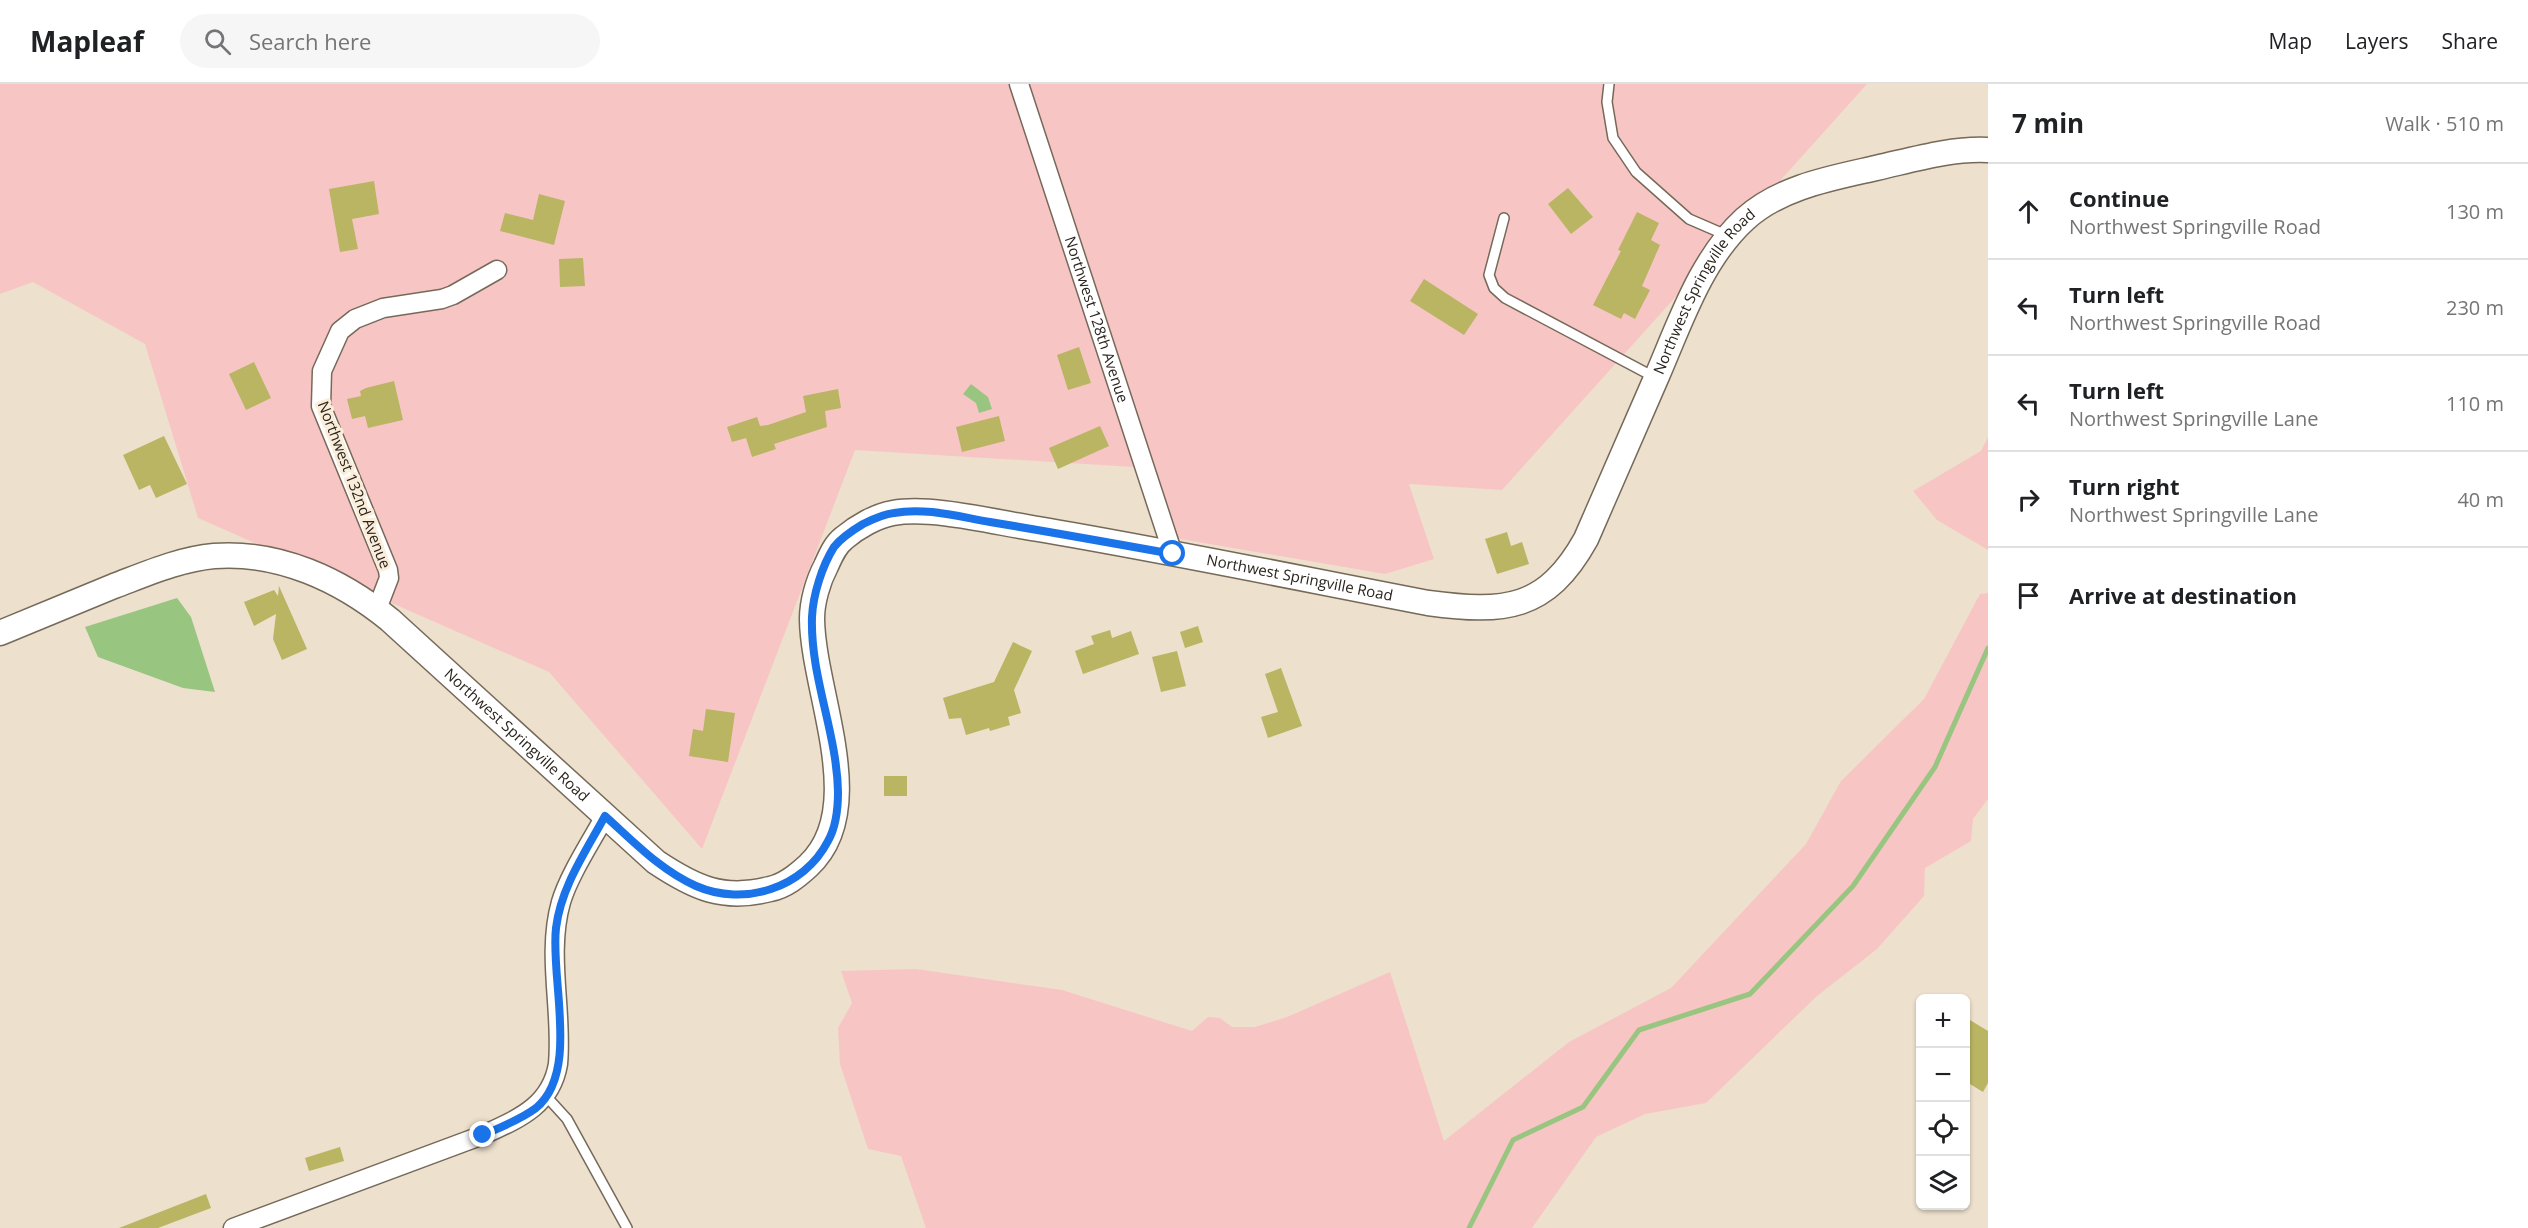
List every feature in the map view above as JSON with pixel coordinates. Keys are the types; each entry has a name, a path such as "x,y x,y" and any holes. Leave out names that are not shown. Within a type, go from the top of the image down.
{"street":[{"name":"Northwest 128th Avenue","path":"1019,84 1173,554"},
{"name":"Northwest Springville Road","path":"0,633 137,577 213,556 255,557 315,573 376,609 441,664 656,862 698,887 724,894 752,894 776,888 796,877 815,860 829,841 836,816 838,792 836,768 815,649 812,616 820,579 834,547 844,537 866,523 893,513 937,513 1440,604 1502,607 1524,601 1557,581 1572,563 1586,539 1698,285 1728,236 1747,217 1763,206 1801,188 1927,156 1974,149 1988,150"},
{"name":"Northwest 132nd Avenue","path":"376,609 389,578 388,570 321,406 322,371 330,348 340,331 355,319 383,308 442,299 497,270"},
{"path":"233,1228 483,1135 518,1119 537,1107 556,1077 559,1056 555,946 561,901 570,879 605,816"}],"lane":[{"path":"1609,84 1607,102 1613,138 1636,172 1689,219 1728,236"},
{"path":"1504,218 1489,274 1494,288 1505,298 1656,378"},
{"path":"546,1095 567,1119 627,1228"}],"shaded area":[{"path":"0,84 1867,84 1502,490 1409,484 1434,559 1385,574 1175,538 1151,468 855,450 702,849 549,672 198,518 145,344 33,282 0,294"},
{"path":"971,384 988,397 992,409 979,413 976,403 963,394"},
{"path":"1988,437 1988,550 1937,520 1913,491 1981,451"},
{"path":"1988,593 1988,799 1973,819 1971,841 1925,868 1924,896 1877,949 1817,996 1706,1103 1645,1114 1596,1137 1532,1228 926,1228 901,1156 868,1149 840,1064 838,1028 852,1003 841,971 916,969 1062,990 1192,1031 1208,1017 1220,1018 1232,1027 1255,1027 1287,1017 1390,972 1444,1141 1569,1042 1671,988 1806,844 1841,781 1924,699 1980,594"},
{"path":"177,598 191,617 215,692 183,688 98,657 85,627"}],"building":[{"path":"374,181 379,214 352,219 358,249 340,252 329,189"},
{"path":"1568,188 1593,217 1571,234 1548,204"},
{"path":"539,194 565,201 554,245 500,231 505,213 533,220"},
{"path":"1637,212 1659,223 1651,240 1660,245 1642,286 1650,290 1635,319 1624,313 1621,319 1593,305 1621,251 1618,250"},
{"path":"583,258 585,286 560,287 559,259"},
{"path":"1424,279 1478,314 1464,335 1410,301"},
{"path":"1079,347 1091,383 1068,390 1057,355"},
{"path":"254,362 271,398 246,410 229,374"},
{"path":"394,381 403,420 368,428 365,416 352,419 347,399 361,396 360,391 366,388"},
{"path":"838,389 841,408 825,411 827,427 774,444 776,449 752,457 746,438 732,442 727,427 757,417 760,426 768,425 806,412 803,396"},
{"path":"999,416 1005,441 962,452 956,427"},
{"path":"1100,426 1109,446 1058,469 1049,448"},
{"path":"164,436 187,484 156,498 150,485 139,490 123,455"},
{"path":"1507,532 1511,546 1522,542 1529,564 1497,574 1485,539"},
{"path":"279,586 307,649 282,660 273,639 276,614 254,626 244,602 274,590 278,596"},
{"path":"1198,626 1203,642 1185,648 1180,632"},
{"path":"1110,630 1112,638 1131,631 1139,654 1083,674 1075,651 1094,644 1091,636"},
{"path":"1013,642 1032,651 1014,690 1021,713 1008,717 1010,725 966,735 961,718 949,719 943,698 994,682"},
{"path":"1177,651 1186,686 1161,692 1152,657"},
{"path":"1281,668 1302,726 1268,738 1261,717 1278,712 1265,674"},
{"path":"706,709 735,713 728,762 689,756 693,729 703,731"},
{"path":"884,776 907,776 907,796 884,796"},
{"path":"1970,1020 1988,1031 1988,1083 1983,1092 1970,1084"},
{"path":"340,1147 344,1161 309,1171 305,1158"},
{"path":"206,1194 211,1208 158,1228 119,1228"}],"waterway":[{"path":"1469,1228 1513,1140 1583,1107 1639,1030 1750,994 1853,886 1935,767 1988,648"}],"route":[{"path":"483,1135 518,1119 537,1107 556,1077 560,1048 555,946 561,901 570,879 605,816 656,862 698,887 724,894 752,894 776,888 796,877 815,860 829,841 836,816 838,792 836,768 815,649 812,616 820,579 834,547 844,537 866,523 893,513 927,512 1173,554"}]}
